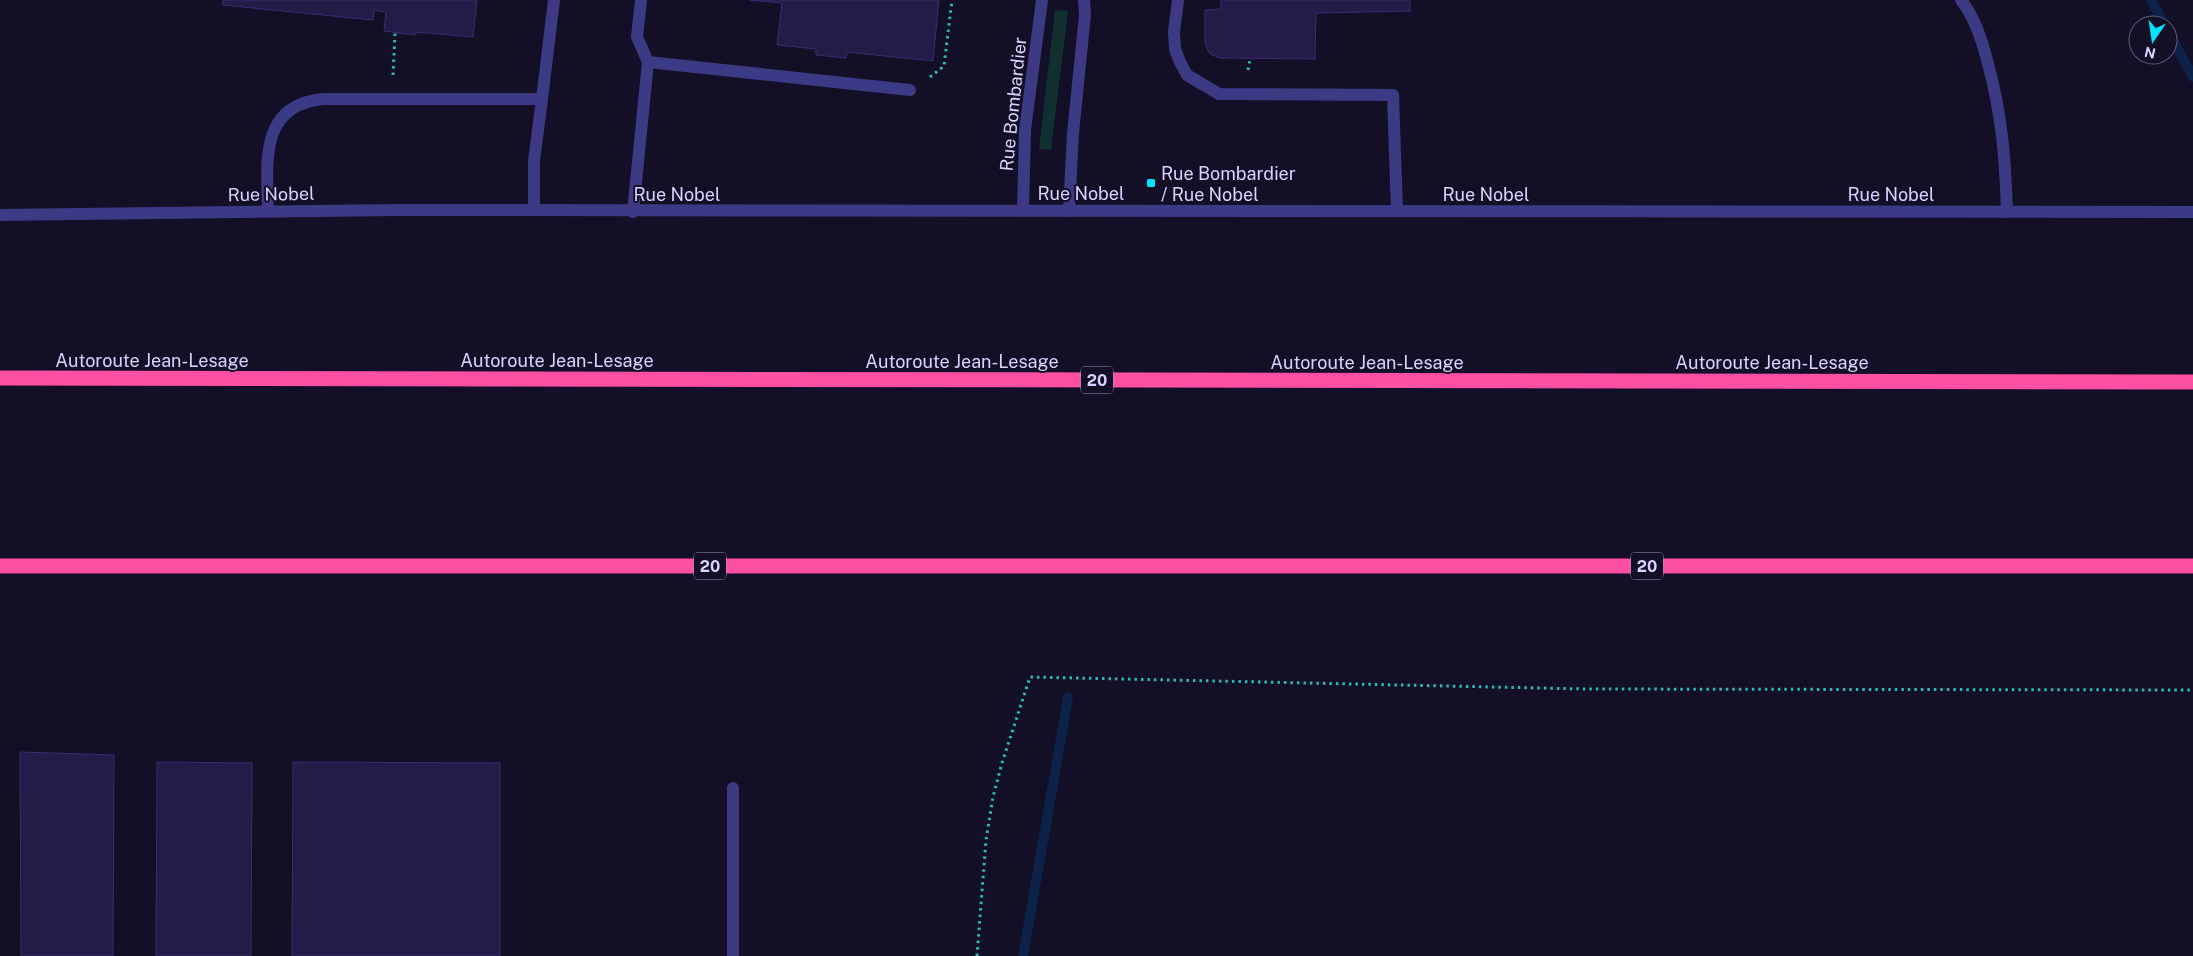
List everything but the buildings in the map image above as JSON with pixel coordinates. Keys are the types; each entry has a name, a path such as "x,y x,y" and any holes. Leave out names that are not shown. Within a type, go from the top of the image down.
{"highway":[{"name":"Autoroute Jean-Lesage","path":"0,378 2193,382"},
{"name":"20","path":"0,566 2193,566"}],"street":[{"path":"534,210 534,161 554,0"},
{"path":"633,212 648,62 637,36 641,0"},
{"name":"Rue Bombardier","path":"1023,211 1025,130 1042,0"},
{"path":"1070,211 1069,180 1085,15 1084,0"},
{"path":"1178,0 1174,32 1180,62 1188,75 1219,94 1393,95 1397,211"},
{"path":"1962,0 1972,14 1998,100 2004,142 2007,212"},
{"path":"648,62 910,90"},
{"path":"268,211 267,162 272,134 288,110 300,103 323,98 542,100"},
{"name":"Rue Nobel","path":"0,215 534,210 633,212 2193,212"},
{"path":"733,788 733,956"}],"path":[{"path":"924,82 944,66 952,0"},
{"path":"394,54 395,33"},
{"path":"1248,69 1250,59"},
{"path":"977,956 985,849 993,797 1002,763 1030,678 1585,689 2193,690"}],"green space":[{"path":"1055,10 1068,11 1051,150 1039,149"}],"waterway":[{"path":"2151,0 2159,15"},
{"path":"2178,49 2193,77"},
{"path":"1023,956 1068,698"}],"place":[{"name":"Rue Bombardier / Rue Nobel","path":"1151,183"}]}
